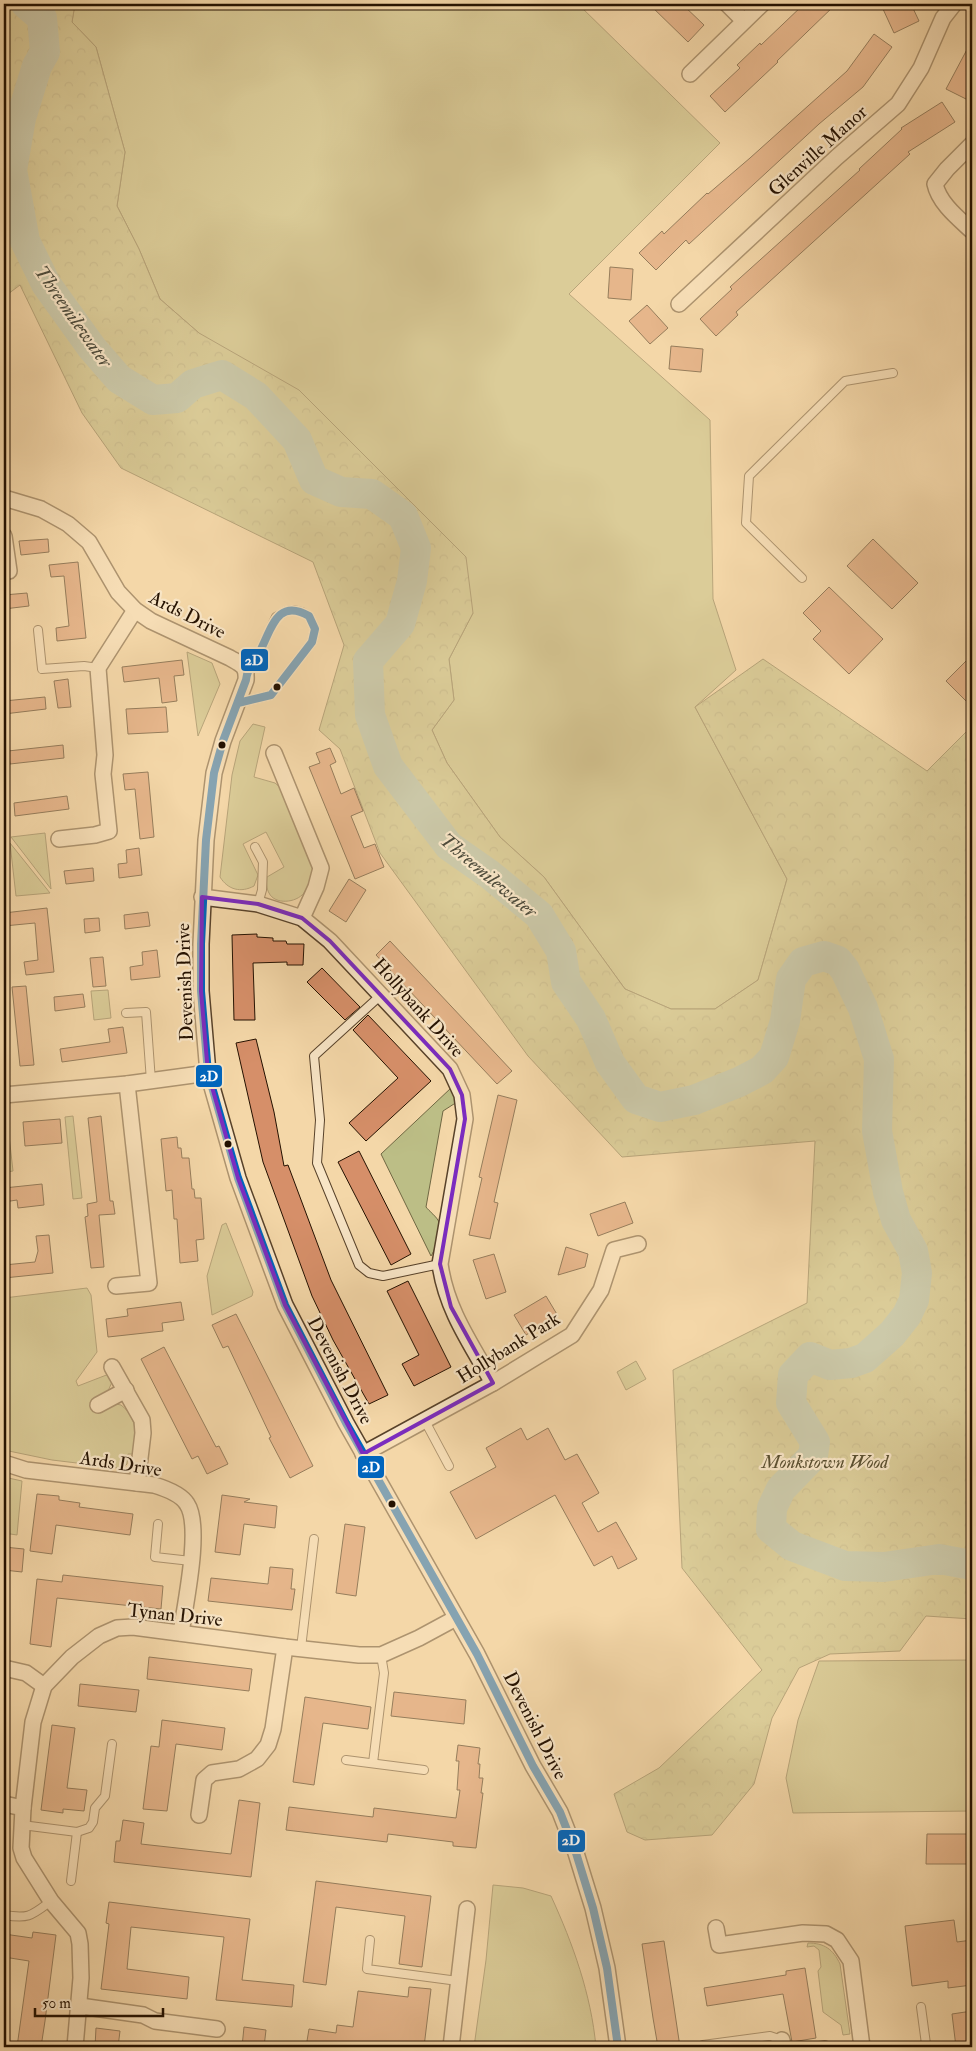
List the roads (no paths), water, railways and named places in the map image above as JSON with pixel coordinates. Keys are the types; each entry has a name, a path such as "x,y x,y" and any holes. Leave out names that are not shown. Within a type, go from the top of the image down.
{"street":[{"path":"727,4 744,21"},
{"path":"690,74 762,4"},
{"name":"Glenville Manor","path":"680,304 837,156 898,104 921,68 943,18 954,4"},
{"path":"972,144 935,184 940,197 972,231"},
{"name":"Ards Drive","path":"4,498 41,509 68,524 89,542 118,592 135,610 151,621 230,658 242,665 246,671"},
{"path":"4,536 9,571 4,572"},
{"path":"59,838 95,835 108,831 102,774 105,755 98,668 135,610"},
{"name":"Devenish Drive","path":"246,671 246,680 223,741 214,773 206,840 202,897 201,991 208,1073 238,1178 285,1305 363,1454 477,1654 533,1766 560,1812 576,1853 593,1908 606,1968 618,2047"},
{"path":"274,754 321,868 316,887 302,918"},
{"name":"Hollybank Drive","path":"202,897 258,904 302,918 330,940 450,1069 462,1095 465,1119 440,1264 442,1281 450,1308 493,1383"},
{"path":"4,1095 127,1084 208,1073"},
{"path":"116,1286 149,1283 127,1084"},
{"name":"Hollybank Park","path":"363,1454 493,1383 572,1335 601,1290 614,1250 638,1244"},
{"path":"112,1366 142,1420 137,1483"},
{"path":"98,1405 126,1390"},
{"name":"Ards Drive","path":"4,1463 26,1470 137,1483 165,1489 186,1502 193,1516 194,1534 181,1633"},
{"name":"Tynan Drive","path":"75,2047 80,2006 80,1944 78,1933 51,1901 24,1858 21,1848 23,1808 33,1722 44,1686 82,1648 99,1636 117,1628 134,1627 293,1648 359,1655 381,1655 419,1638 456,1618"},
{"path":"199,1816 204,1780 212,1773 239,1769 258,1759 268,1745 293,1648"},
{"path":"4,1668 26,1673 44,1686"},
{"path":"4,1804 23,1808"},
{"path":"451,2047 467,1909"},
{"path":"716,1928 718,1945 803,1932 826,1934 837,1940 851,1960 862,2047"},
{"path":"80,2006 143,2015 156,2021 216,2029"}],"lane":[{"path":"802,578 746,523 749,476 845,381 893,373"},
{"path":"238,703 271,695 312,642 315,629 309,616 294,610 287,611 276,617 260,651 246,671"},
{"path":"38,630 42,668 84,666 98,668"},
{"path":"255,847 263,862 262,890 258,904"},
{"path":"380,995 314,1056 320,1120 317,1163 359,1266 369,1273 383,1276 440,1264"},
{"path":"126,1013 146,1012 151,1081"},
{"path":"425,1421 449,1466"},
{"path":"158,1524 154,1557 191,1561"},
{"path":"293,1648 314,1539"},
{"path":"373,1763 384,1673 381,1655"},
{"path":"22,1825 77,1832 89,1828 95,1808 105,1796 112,1744"},
{"path":"346,1760 424,1770"},
{"path":"71,1881 77,1832"},
{"path":"4,1915 32,1916 51,1901"},
{"path":"370,1940 367,1969 458,1981"},
{"path":"918,2047 926,2044 921,2007"},
{"path":"703,2045 770,2036 783,2044"},
{"path":"813,2047 824,2045 828,2047"}],"waterway":[{"name":"Threemilewater","path":"26,4 42,18 45,52 37,66 21,118 12,170 25,241 46,284 92,348 119,379 153,400 177,398 193,384 222,375 256,396 297,440 314,480 341,492 372,494 403,516 416,548 412,581 400,624 368,661 370,715 388,766 449,846 489,874 539,915 561,951 566,982 591,1019 610,1063 636,1099 660,1107 694,1100 739,1082 762,1070 774,1057 785,1021 791,979 803,962 824,956 838,961 845,970 863,1008 879,1059 877,1131 888,1192 896,1220 913,1251 917,1273 914,1300 907,1315 892,1334 865,1358 851,1363 830,1365 810,1357 793,1375 791,1403 815,1442 813,1456 781,1489 772,1508 771,1529 792,1546 845,1566 884,1567 939,1559 972,1565"}],"park label":[{"name":"Monkstown Wood","path":"825,1461"}]}
